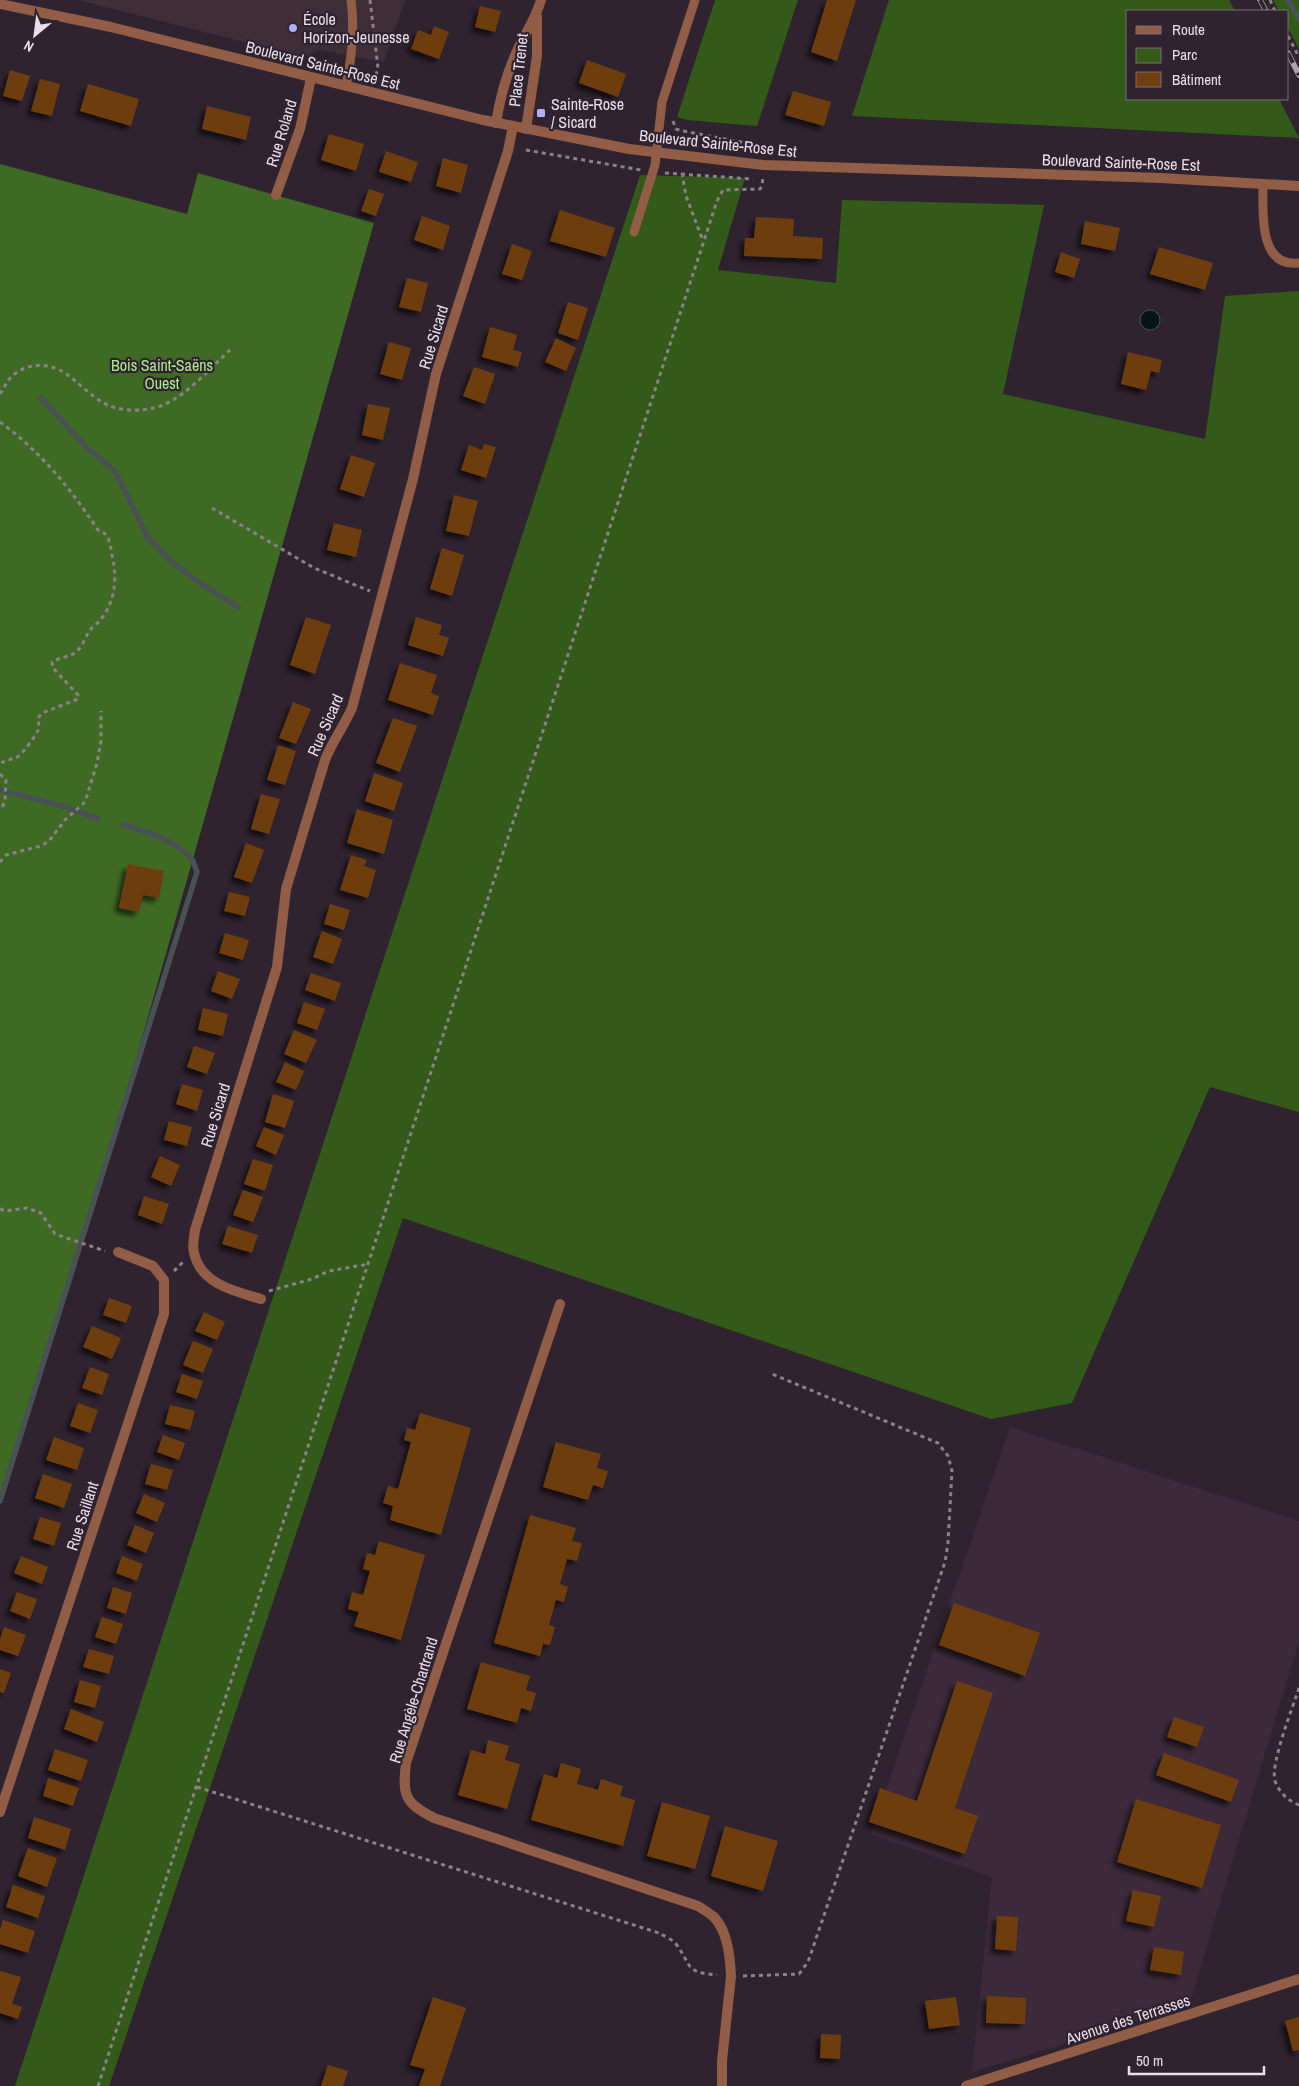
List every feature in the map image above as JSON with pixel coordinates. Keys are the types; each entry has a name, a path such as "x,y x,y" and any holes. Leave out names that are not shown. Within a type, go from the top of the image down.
{"street":[{"name":"Place Trenet","path":"496,123 503,90 517,50 537,15 541,0"},
{"name":"Boulevard Sainte-Rose Est","path":"0,4 111,27 496,123 657,153 764,165 1161,178 1299,186"},
{"name":"Place Trenet","path":"526,129 538,56 537,15"},
{"name":"Rue Roland","path":"276,195 300,128 311,78"},
{"name":"Rue Sicard","path":"193,1252 195,1230 276,967 286,889 325,760 352,708 412,478 436,374 508,151 513,126"},
{"path":"118,1252 153,1266 164,1280"},
{"path":"193,1252 202,1273 225,1288 261,1299"},
{"name":"Rue Saillant","path":"0,1812 164,1314 164,1280"},
{"name":"Rue Angèle-Chartrand","path":"560,1304 406,1763 404,1781 408,1798 415,1808 434,1818 698,1906 714,1917 725,1934 731,1976 722,2061 722,2086"},
{"name":"Avenue des Terrasses","path":"966,2086 1299,1979"}],"lane":[{"path":"346,86 352,50 354,19 351,0"},
{"path":"634,232 653,172 657,153 662,102 695,0"},
{"path":"1264,184 1263,206 1268,246 1276,258 1289,264 1299,263"}],"path":[{"path":"370,0 378,68 376,75"},
{"path":"1289,38 1299,57"},
{"name":"Boulevard Sainte-Rose Est","path":"676,129 758,145"},
{"path":"682,174 686,196 703,242"},
{"path":"98,2086 370,1263 703,242 721,192 727,190 760,189 763,174"},
{"path":"0,394 7,381 16,373 30,366 46,365 59,369 102,402 120,410 137,411 155,408 172,402 231,349"},
{"path":"0,422 48,464 78,501 98,530 103,532 109,539 116,572 110,607 101,620 92,628 79,649 68,657 58,658 52,662 53,668 78,695 78,698 42,713 38,718 38,733 30,740 25,751 20,756 5,760 0,764"},
{"path":"212,508 314,568 382,595"},
{"path":"0,862 6,855 42,846 49,841 65,820 85,802 97,763 101,741 100,711"},
{"path":"0,774 6,780 5,802 0,810"},
{"path":"0,1209 5,1212 27,1208 41,1213 55,1234 101,1251 118,1252"},
{"path":"164,1280 193,1252"},
{"path":"261,1299 268,1291 312,1279 329,1271 370,1263"},
{"path":"197,1787 659,1933 675,1943 684,1961 700,1974 731,1976 799,1974 808,1962 942,1571 948,1542 952,1472 948,1456 938,1442 772,1374"},
{"path":"1299,1688 1276,1763 1275,1781 1283,1795 1299,1806"}],"shaded area":[{"name":"École Horizon-Jeunesse","path":"78,0 405,0 384,62 319,50 304,57"},
{"path":"1150,310 1157,313 1160,320 1157,327 1150,330 1143,327 1140,320 1143,313"},
{"path":"1010,1427 1299,1521 1299,1641 1189,2006 972,2072 992,1877 871,1834"}],"green space":[{"path":"715,0 798,0 757,126 687,120 677,117"},
{"path":"889,0 1229,0 1234,10 1126,10 1126,100 1280,100 1299,138 852,116"},
{"path":"1273,0 1299,0 1299,49 1289,30 1289,10 1278,10"},
{"name":"Bois Saint-Saëns Ouest","path":"0,164 187,214 198,173 374,223 89,1224 0,1504"},
{"path":"640,175 745,178 718,270 836,283 842,200 1044,205 1003,394 1205,439 1225,296 1299,291 1299,1112 1210,1087 1072,1403 991,1419 403,1218 109,2086 15,2086"}],"building":[{"path":"827,0 856,0 837,61 811,52"},
{"path":"480,6 501,11 495,32 475,27"},
{"path":"434,26 449,32 439,59 411,49 418,30 431,35"},
{"path":"587,60 626,74 618,97 579,83"},
{"path":"10,70 30,76 22,101 3,96"},
{"path":"40,79 60,84 52,116 31,111"},
{"path":"88,84 139,99 131,126 80,111"},
{"path":"793,91 831,102 824,126 785,115"},
{"path":"207,106 251,117 246,140 202,129"},
{"path":"329,134 364,144 356,171 321,160"},
{"path":"386,151 418,162 411,182 379,172"},
{"path":"443,158 468,165 461,193 436,186"},
{"path":"369,189 384,194 376,216 361,211"},
{"path":"560,210 615,228 606,257 550,241"},
{"path":"422,216 450,226 443,250 414,240"},
{"path":"756,217 794,219 793,236 823,238 822,259 744,256 745,238 754,238"},
{"path":"1085,221 1120,228 1115,251 1081,244"},
{"path":"512,244 532,251 522,280 502,274"},
{"path":"1159,247 1213,263 1205,290 1150,274"},
{"path":"1061,252 1080,259 1074,278 1055,272"},
{"path":"407,278 428,283 421,312 399,307"},
{"path":"568,302 588,308 578,340 558,333"},
{"path":"490,327 517,335 513,350 522,352 518,367 482,357"},
{"path":"556,338 576,348 566,371 545,362"},
{"path":"389,342 411,348 402,380 380,374"},
{"path":"1128,352 1162,360 1159,373 1151,371 1146,390 1121,384"},
{"path":"474,367 495,374 485,404 463,396"},
{"path":"368,404 390,408 383,440 362,435"},
{"path":"484,444 496,447 486,478 461,470 469,445 482,450"},
{"path":"351,455 375,463 364,497 340,489"},
{"path":"454,495 478,501 469,536 446,531"},
{"path":"334,523 362,530 356,557 327,550"},
{"path":"442,548 464,555 452,596 430,589"},
{"path":"306,617 331,625 315,674 290,665"},
{"path":"416,617 442,625 439,635 449,638 443,656 408,645"},
{"path":"400,663 437,675 431,693 439,696 433,715 388,700"},
{"path":"293,702 311,709 296,744 279,738"},
{"path":"393,718 417,726 400,772 376,763"},
{"path":"278,745 296,751 285,785 267,780"},
{"path":"374,773 403,783 394,811 365,801"},
{"path":"261,794 280,799 269,834 251,829"},
{"path":"357,809 393,820 384,854 347,843"},
{"path":"246,843 264,850 252,883 234,877"},
{"path":"351,855 367,860 364,866 376,870 368,898 340,890"},
{"path":"128,864 164,871 159,898 143,895 139,912 119,908"},
{"path":"229,892 250,897 245,916 224,911"},
{"path":"330,904 350,910 344,930 324,924"},
{"path":"322,931 342,939 333,964 313,957"},
{"path":"225,933 249,940 243,960 219,953"},
{"path":"218,971 240,979 232,999 211,991"},
{"path":"311,973 341,983 335,1001 305,990"},
{"path":"304,1002 325,1009 317,1030 297,1023"},
{"path":"203,1008 228,1014 223,1036 198,1030"},
{"path":"294,1030 317,1040 306,1063 284,1054"},
{"path":"194,1046 215,1053 207,1074 187,1067"},
{"path":"285,1062 304,1071 296,1090 276,1082"},
{"path":"182,1084 203,1090 197,1111 176,1104"},
{"path":"273,1094 294,1101 285,1128 265,1122"},
{"path":"169,1121 192,1127 187,1146 164,1140"},
{"path":"264,1127 284,1135 276,1155 256,1146"},
{"path":"160,1156 180,1165 171,1186 151,1177"},
{"path":"253,1159 273,1165 265,1191 244,1184"},
{"path":"243,1190 263,1197 253,1222 233,1215"},
{"path":"144,1196 169,1204 162,1224 138,1215"},
{"path":"228,1226 258,1235 252,1253 222,1244"},
{"path":"109,1298 132,1306 126,1323 103,1315"},
{"path":"204,1312 225,1322 217,1340 195,1331"},
{"path":"92,1326 121,1338 112,1359 83,1347"},
{"path":"193,1341 213,1349 203,1373 183,1365"},
{"path":"90,1367 109,1374 102,1395 82,1388"},
{"path":"182,1374 203,1381 197,1399 176,1392"},
{"path":"78,1403 98,1410 90,1433 70,1426"},
{"path":"170,1405 195,1411 190,1430 165,1424"},
{"path":"420,1413 471,1428 441,1535 390,1520 393,1506 383,1503 388,1486 398,1489 411,1442 404,1440 407,1428 415,1430"},
{"path":"163,1435 185,1443 179,1460 157,1452"},
{"path":"54,1437 84,1448 77,1470 46,1460"},
{"path":"556,1442 601,1454 597,1468 608,1471 603,1488 593,1485 588,1500 543,1487"},
{"path":"151,1464 173,1470 167,1490 145,1484"},
{"path":"43,1474 72,1484 64,1508 35,1498"},
{"path":"144,1494 165,1503 157,1522 136,1513"},
{"path":"530,1515 576,1528 572,1541 582,1543 577,1561 567,1559 560,1584 568,1587 564,1602 556,1600 549,1625 555,1627 550,1645 543,1644 540,1656 494,1643"},
{"path":"40,1517 61,1523 54,1546 33,1539"},
{"path":"135,1525 154,1533 146,1553 127,1545"},
{"path":"379,1541 425,1555 401,1640 354,1626 359,1612 348,1609 352,1592 363,1595 370,1571 363,1569 367,1553 375,1555"},
{"path":"21,1556 48,1567 42,1584 14,1573"},
{"path":"122,1556 143,1564 137,1581 116,1573"},
{"path":"113,1587 132,1593 126,1614 107,1608"},
{"path":"17,1592 37,1599 30,1619 10,1611"},
{"path":"954,1603 1040,1633 1025,1676 939,1645"},
{"path":"102,1617 123,1624 116,1644 95,1637"},
{"path":"4,1627 26,1635 18,1656 0,1650 0,1639"},
{"path":"89,1649 114,1656 109,1674 83,1667"},
{"path":"481,1662 530,1676 526,1690 536,1693 531,1711 521,1708 517,1723 467,1709"},
{"path":"0,1669 11,1673 4,1693 0,1692"},
{"path":"80,1680 101,1686 95,1708 74,1702"},
{"path":"957,1681 993,1693 955,1808 978,1816 965,1854 869,1822 880,1788 917,1801"},
{"path":"71,1709 104,1722 97,1742 64,1729"},
{"path":"1174,1717 1204,1727 1197,1747 1167,1737"},
{"path":"488,1740 509,1746 505,1760 520,1764 507,1809 458,1795 471,1750 485,1754"},
{"path":"55,1749 88,1760 81,1781 48,1770"},
{"path":"1164,1753 1239,1780 1231,1802 1156,1775"},
{"path":"561,1763 581,1769 577,1784 598,1790 601,1779 623,1786 620,1796 635,1800 623,1846 531,1820 544,1774 557,1778"},
{"path":"48,1778 79,1788 73,1806 43,1796"},
{"path":"1136,1799 1221,1825 1202,1888 1117,1862"},
{"path":"662,1802 710,1816 695,1869 647,1856"},
{"path":"34,1817 71,1829 65,1850 28,1838"},
{"path":"725,1826 778,1841 763,1891 711,1876"},
{"path":"28,1848 57,1858 47,1887 18,1876"},
{"path":"13,1885 45,1896 38,1918 6,1907"},
{"path":"1133,1890 1161,1896 1154,1927 1126,1921"},
{"path":"997,1916 1018,1917 1016,1951 995,1949"},
{"path":"3,1920 35,1931 28,1953 0,1944 0,1929"},
{"path":"1154,1947 1184,1952 1181,1975 1150,1970"},
{"path":"0,1971 21,1977 12,2004 22,2007 18,2019 0,2013"},
{"path":"987,1996 1026,1998 1025,2024 986,2023"},
{"path":"433,1997 466,2008 440,2086 419,2086 425,2069 410,2065"},
{"path":"956,1997 960,2025 929,2029 925,2001"},
{"path":"1299,2017 1299,2050 1293,2051 1285,2021"},
{"path":"821,2034 841,2035 840,2059 820,2058"},
{"path":"328,2065 348,2071 343,2086 321,2086"}],"waterway":[{"path":"1288,0 1299,19"},
{"path":"41,398 88,449 115,471 148,538 172,562 197,581 238,607"},
{"path":"0,790 67,807 98,819"},
{"path":"0,1501 197,872 192,859 177,846 150,833 123,825"}],"railway":[{"path":"1260,0 1265,10"},
{"path":"1289,55 1299,75"}],"place":[{"name":"École Horizon-Jeunesse","path":"293,28"},
{"name":"Sainte-Rose / Sicard","path":"541,113"}]}
